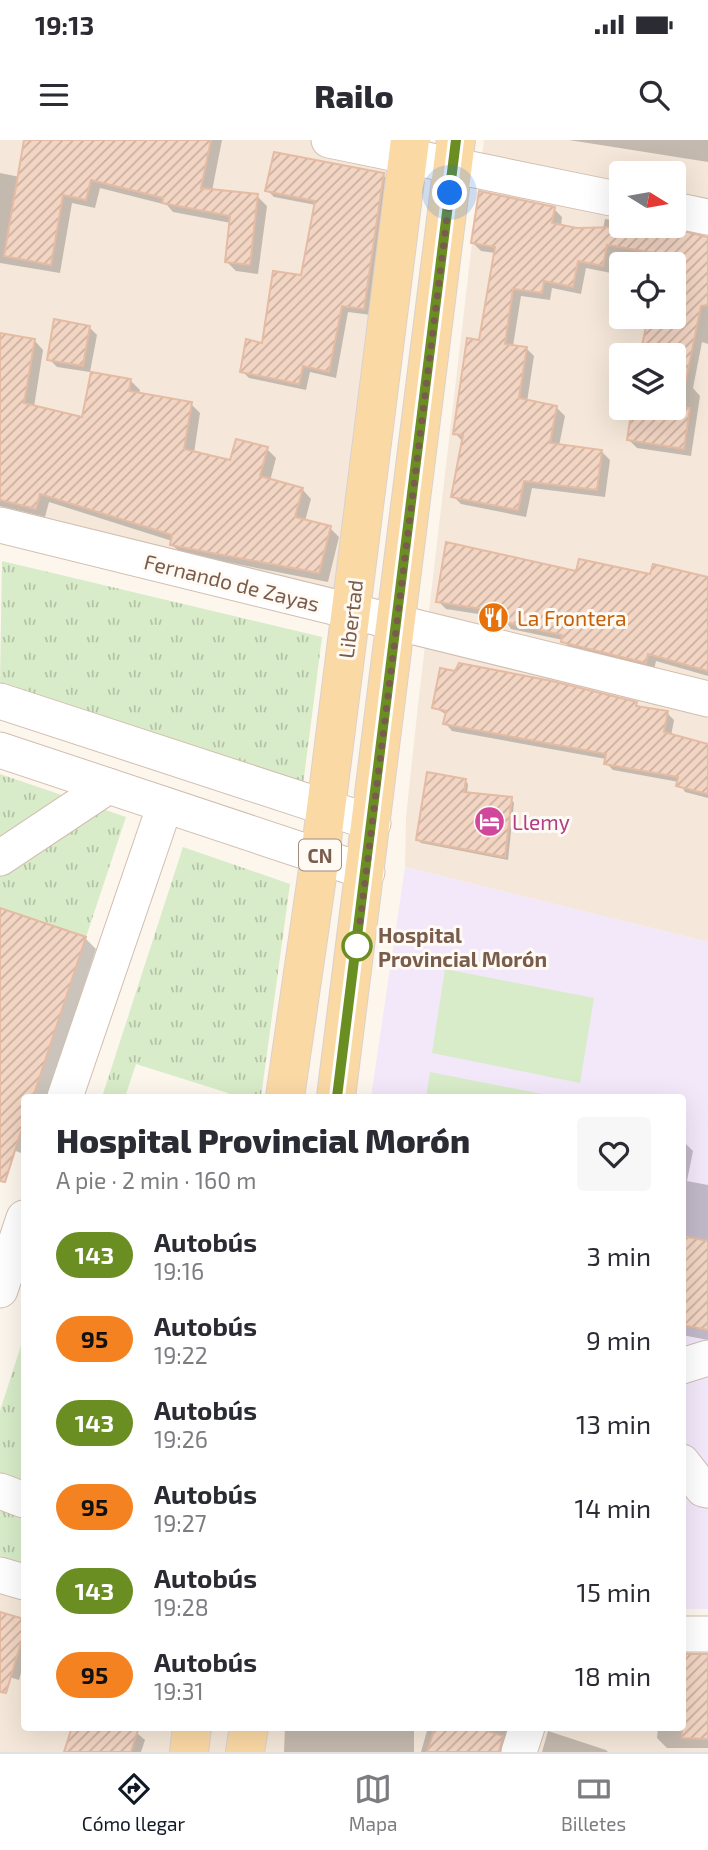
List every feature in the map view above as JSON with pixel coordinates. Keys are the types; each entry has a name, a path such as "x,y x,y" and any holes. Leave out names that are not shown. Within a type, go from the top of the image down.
{"main road":[{"name":"Libertad","path":"285,1094 320,856 409,148"},
{"name":"CN","path":"337,1094 455,153"},
{"path":"189,1752 192,1731"},
{"path":"245,1752 248,1731"}],"street":[{"path":"329,140 455,153 609,197"},
{"path":"686,212 708,217"},
{"name":"Fernando de Zayas","path":"0,525 708,699"},
{"path":"0,701 373,823"},
{"path":"0,750 367,872"},
{"path":"0,859 108,786"},
{"path":"66,1094 164,805"},
{"path":"0,1290 21,1227"},
{"path":"686,1365 708,1358"},
{"path":"686,1467 703,1489 708,1490"},
{"path":"0,1492 21,1499"},
{"path":"0,1575 21,1581"},
{"path":"686,1634 708,1634"},
{"path":"519,1752 526,1731"}],"shaded area":[{"path":"0,140 400,140 343,593 0,507"},
{"path":"484,140 708,140 708,942 405,867 406,817"},
{"path":"405,867 708,942 708,1609 686,1609 686,1094 371,1094"},
{"path":"0,1588 21,1595 21,1731 686,1731 686,1618 708,1618 708,1752 0,1752"}],"green space":[{"path":"2,561 322,637 303,785 0,685"},
{"path":"0,774 126,817 86,937 0,908"},
{"path":"183,847 290,884 261,1094 228,1094 136,1064 126,1094 103,1094"},
{"path":"445,969 594,998 580,1083 432,1053"},
{"path":"430,1072 543,1094 426,1094"},
{"path":"21,1345 21,1481 0,1475 0,1411"},
{"path":"0,1510 21,1517 21,1562 0,1556"}],"building":[{"path":"24,140 211,140 201,188 258,194 250,265 225,262 230,216 162,203 163,198 91,180 86,200 63,195 51,265 4,256"},
{"path":"274,152 384,173 364,309 342,306 329,372 303,366 299,384 240,372 246,339 262,343 273,271 301,275 315,201 265,191"},
{"path":"479,191 555,207 552,223 577,228 609,227 609,238 686,238 686,232 708,237 708,305 701,306 686,380 686,343 643,343 645,329 686,329 686,252 649,252 607,245 603,266 578,261 573,287 544,281 542,293 513,289 505,344 527,347 519,398 557,406 550,443 602,450 597,490 524,481 518,510 451,497 463,435 453,434 467,338 479,340 495,247 471,243"},
{"path":"54,319 90,326 83,366 47,360"},
{"path":"0,333 35,339 24,403 82,417 91,372 131,379 129,391 192,402 184,449 230,460 236,439 268,447 260,476 303,488 295,517 331,526 319,573 170,545 172,535 40,494 36,509 0,500"},
{"path":"686,408 690,408 684,449 627,440 630,420 686,420"},
{"path":"446,542 576,571 579,559 650,574 653,564 708,577 708,671 648,654 646,663 561,642 562,635 501,621 503,612 436,602"},
{"path":"459,663 552,681 637,702 636,706 668,711 664,732 708,744 708,794 676,786 678,777 604,764 606,754 443,724 446,711 432,708 440,668 455,671"},
{"path":"427,772 466,779 464,792 512,797 505,857 416,840"},
{"path":"0,908 86,937 34,1094 21,1094 21,1131 5,1182 0,1181"},
{"path":"686,1237 708,1241 708,1330 686,1326"},
{"path":"0,1612 21,1618 21,1643 6,1693 0,1692"},
{"path":"686,1654 708,1654 708,1739 682,1738 682,1731 686,1731"},
{"path":"71,1731 138,1731 131,1752 64,1752"},
{"path":"434,1731 487,1731 503,1736 499,1752 427,1752"}],"bus line":[{"name":"143","path":"337,1094 456,140"}],"place":[{"name":"La Frontera","path":"494,617"},
{"name":"Llemy","path":"489,821"},
{"name":"Hospital Provincial Morón","path":"357,946"}],"route":[{"path":"357,946 450,193"}]}
